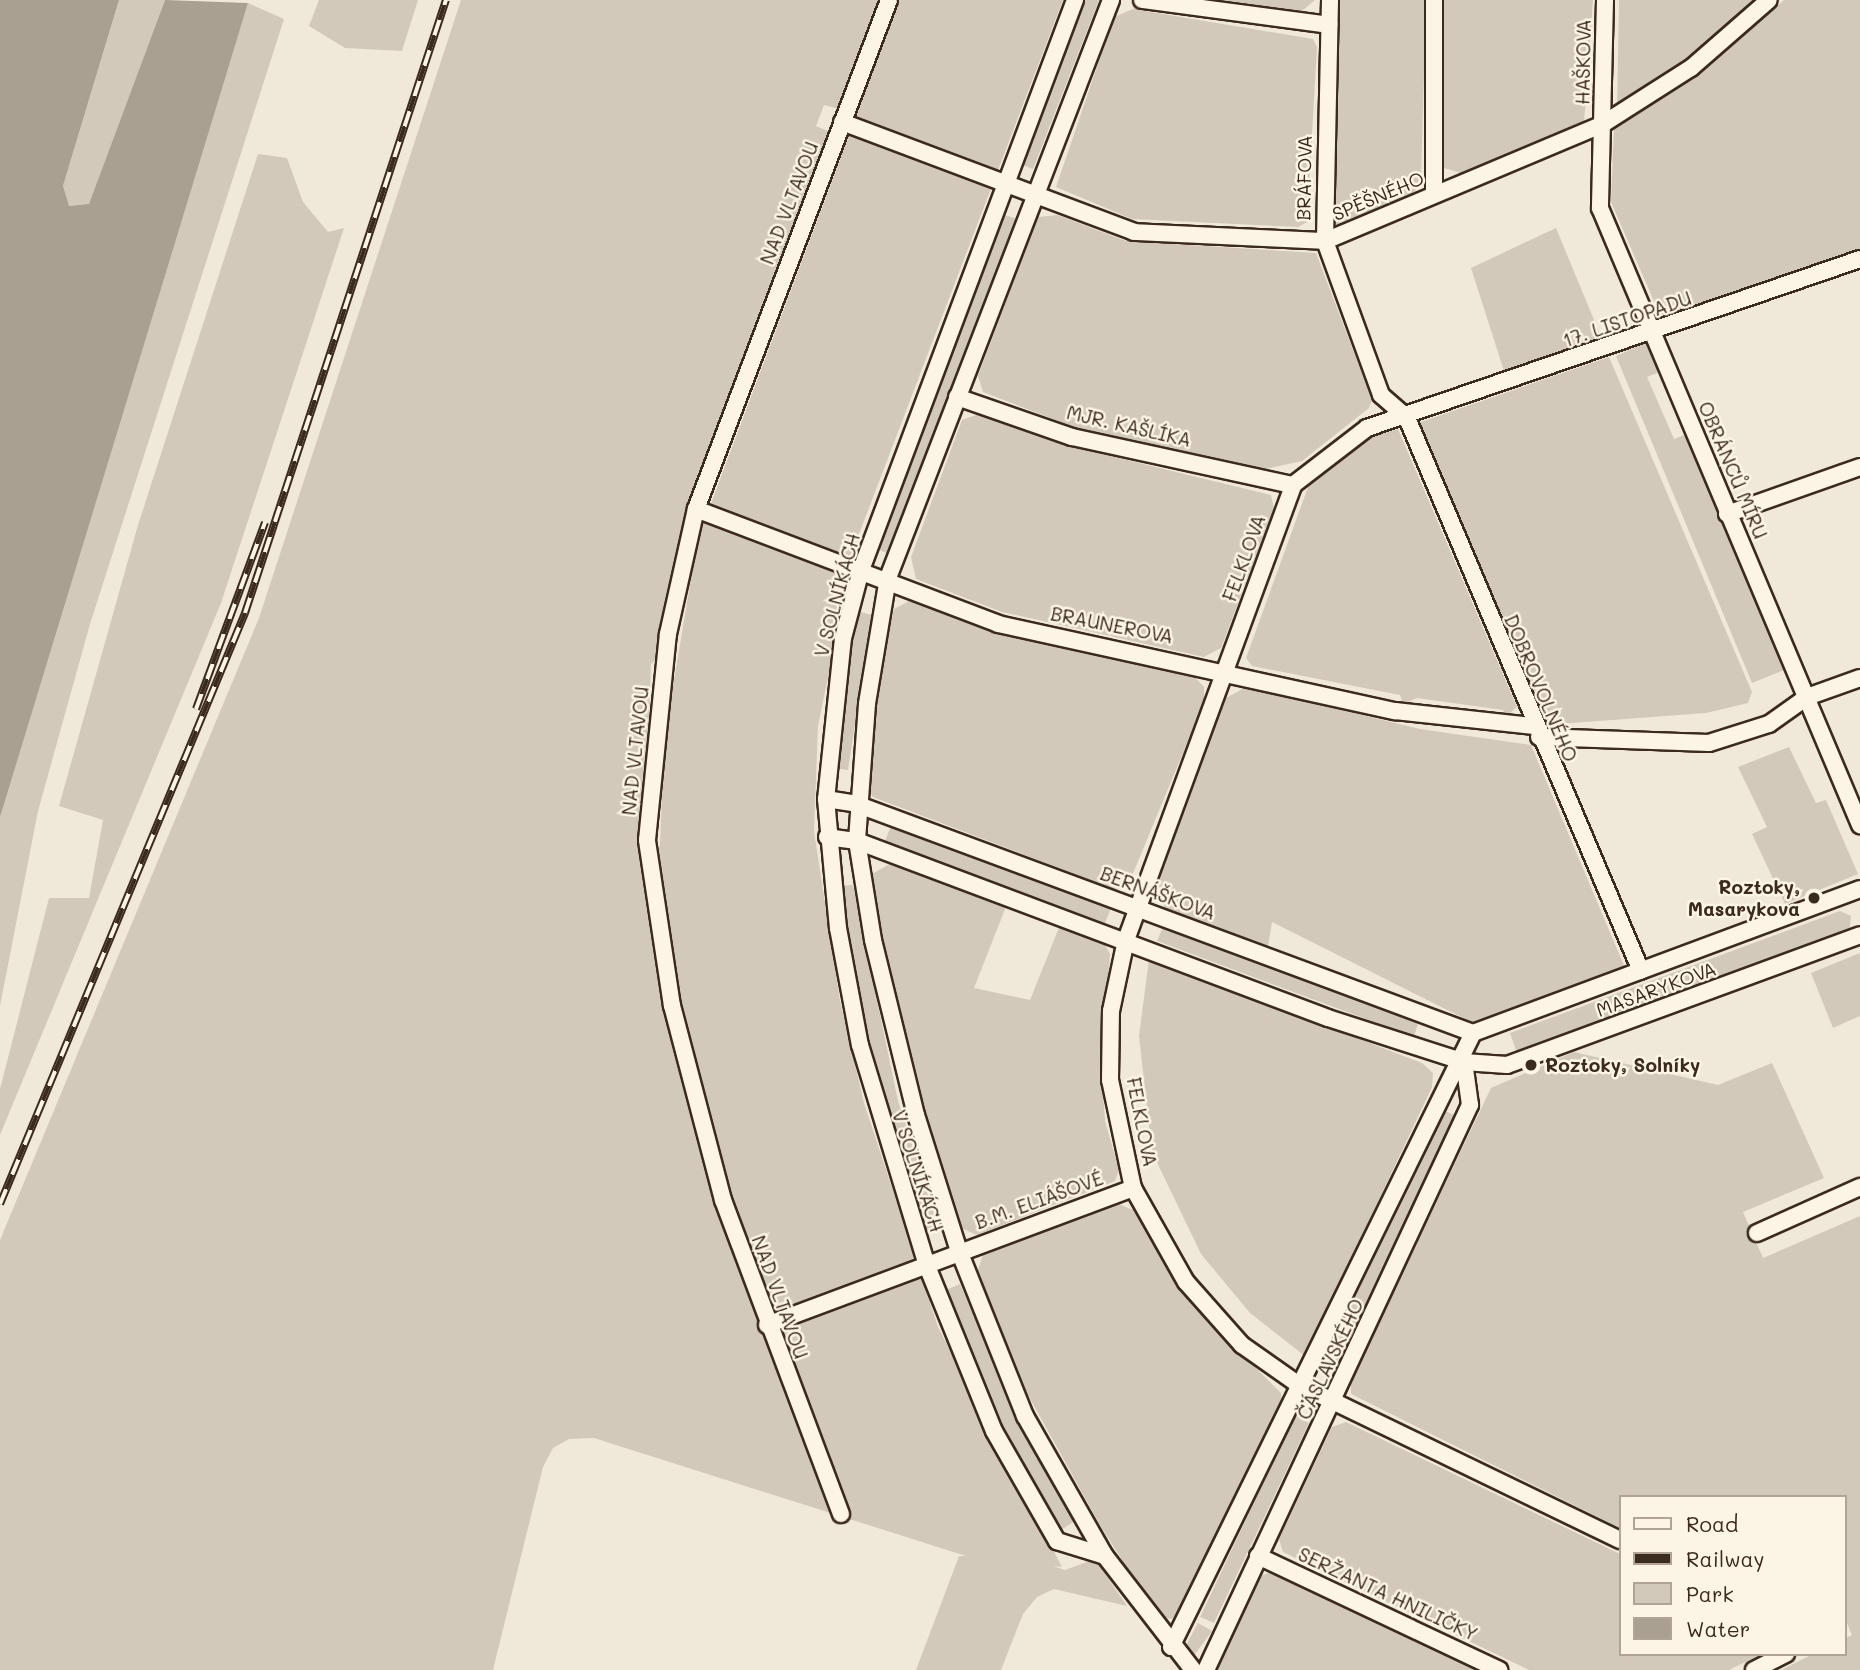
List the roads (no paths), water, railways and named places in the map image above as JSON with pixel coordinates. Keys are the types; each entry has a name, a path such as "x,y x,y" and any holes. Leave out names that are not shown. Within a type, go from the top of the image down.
{"street":[{"name":"NAD VLTAVOU","path":"841,1514 767,1325 723,1200 672,1006 647,839 667,634 696,509 889,0"},
{"name":"V SOLNÍKÁCH","path":"1075,0 861,569 843,638 826,799 827,837 860,1045 927,1266 994,1431 1056,1541 1105,1556"},
{"name":"V SOLNÍKÁCH","path":"1111,0 1038,196 888,578 856,804 857,841 895,1036 960,1251 1026,1416 1105,1556 1171,1647 1193,1670"},
{"path":"1142,0 1329,25"},
{"name":"BRÁFOVA","path":"1330,0 1325,241 1381,395 1407,418"},
{"path":"1434,0 1434,194"},
{"name":"HAŠKOVA","path":"1603,124 1605,0"},
{"name":"SPĚŠNÉHO","path":"842,122 1134,232 1325,241 1603,124 1691,68 1769,0"},
{"name":"OBRÁNCŮ MÍRU","path":"1603,124 1600,208 1860,825"},
{"name":"17. LISTOPADU","path":"1407,418 1860,259"},
{"name":"MJR. KAŠLÍKA","path":"957,397 1072,437 1293,485"},
{"path":"1293,485 1367,428 1407,418"},
{"name":"DOBROVOLNÉHO","path":"1407,418 1536,732 1642,971"},
{"path":"1727,514 1860,467"},
{"name":"FELKLOVA","path":"1293,485 1126,940 1111,1011 1110,1080 1133,1188 1186,1282 1242,1345 1299,1385 1618,1539"},
{"name":"BRAUNEROVA","path":"696,509 888,578 998,624 1225,669 1395,711 1536,732 1709,743 1769,724 1807,697 1860,678"},
{"name":"BERNÁŠKOVA","path":"826,799 856,804 1473,1033"},
{"path":"827,837 857,841 1328,1018 1464,1062"},
{"name":"MASARYKOVA","path":"1473,1033 1860,890"},
{"name":"MASARYKOVA","path":"1464,1062 1507,1065 1860,935"},
{"name":"ČÁSLAVSKÉHO","path":"1171,1647 1443,1085 1464,1062 1473,1033"},
{"name":"ČÁSLAVSKÉHO","path":"1206,1670 1258,1556 1334,1402 1470,1105 1464,1062"},
{"path":"1757,1233 1860,1187"},
{"name":"B.M. ELIÁŠOVÉ","path":"960,1251 1133,1188"},
{"name":"V SOLNÍKÁCH","path":"927,1266 960,1251"},
{"path":"767,1325 927,1266"},
{"name":"SERŽANTA HNILIČKY","path":"1258,1556 1499,1670"},
{"path":"1754,1670 1782,1656"}],"water":[{"path":"0,0 119,0 63,186 69,206 89,204 165,0 248,3 0,817"}],"railway":[{"path":"0,1204 245,613 446,0"},
{"path":"196,709 265,522"}],"place":[{"name":"Roztoky, Masarykova","path":"1814,898"},
{"name":"Roztoky, Solníky","path":"1531,1065"}]}
